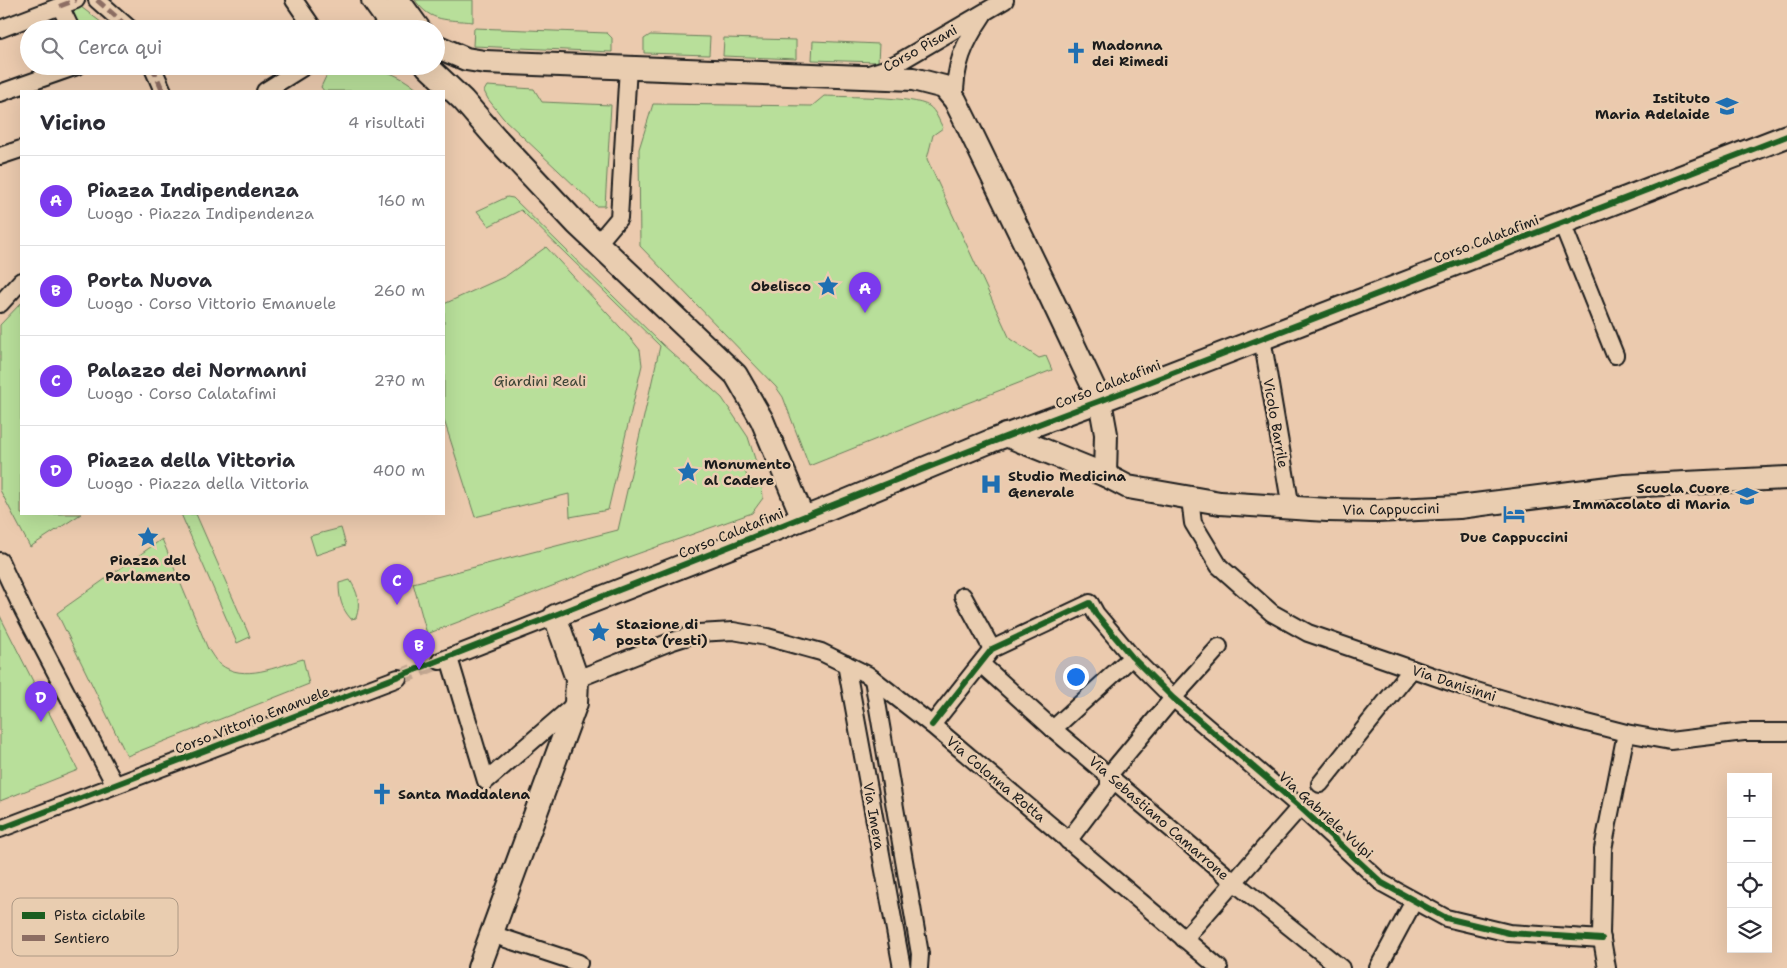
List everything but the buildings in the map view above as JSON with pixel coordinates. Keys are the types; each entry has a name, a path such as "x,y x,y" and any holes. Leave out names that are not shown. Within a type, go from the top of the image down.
{"main road":[{"path":"373,0 405,18"},
{"path":"445,50 466,59 485,62 913,78 944,87 955,100 1100,401 1106,434 1104,475"},
{"path":"463,100 458,86 458,76 469,65 485,62"},
{"path":"436,75 463,100 577,224 736,376 762,420 803,518"},
{"name":"Corso Calatafimi","path":"555,616 1006,435 1100,401 1787,136"},
{"name":"Via Cappuccini","path":"1006,435 1104,475 1128,487 1220,503 1291,508 1377,511 1459,507 1625,486 1787,478"},
{"path":"479,968 576,703 577,679 555,616"}],"street":[{"path":"23,20 76,0"},
{"path":"97,0 120,20"},
{"path":"294,0 308,20"},
{"name":"Corso Pisani","path":"858,76 885,69 899,62 1005,0"},
{"path":"60,6 67,20"},
{"path":"955,100 954,83 959,58 969,35 986,10"},
{"path":"0,29 20,21"},
{"path":"598,243 619,218 628,67"},
{"path":"0,93 51,75"},
{"path":"156,75 163,90"},
{"path":"266,90 289,75"},
{"path":"0,156 20,149"},
{"path":"1562,223 1615,355"},
{"path":"0,304 20,282"},
{"name":"Vicolo Barrile","path":"1262,338 1291,508"},
{"name":"Via Danisinni","path":"1190,498 1193,523 1219,566 1272,613 1308,633 1473,690 1626,733 1670,741 1744,732 1787,732"},
{"path":"0,561 23,610 115,785"},
{"path":"932,725 992,648 963,596"},
{"name":"Via Gabriele Vulpi","path":"992,648 1090,603 1096,614 1132,658 1173,698 1300,807 1382,883 1446,918 1509,933 1602,939"},
{"name":"Corso Calatafimi","path":"555,616 445,659 486,781 576,703"},
{"name":"Via Colonna Rotta","path":"577,679 670,642 698,633 733,631 796,644 821,652 873,679 932,725 1219,968"},
{"path":"1068,841 1109,787 1109,775 1173,698 1219,647"},
{"path":"1053,729 1132,658"},
{"name":"Via Imera","path":"846,664 902,968"},
{"name":"Via Sebastiano Camarrone","path":"981,664 1053,729 1234,882 1341,968"},
{"path":"1320,784 1412,669"},
{"name":"Corso Vittorio Emanuele","path":"0,830 398,678"},
{"path":"873,679 920,954 918,968"},
{"path":"1607,968 1602,939 1603,849 1626,733"},
{"path":"1184,939 1300,807"},
{"path":"1378,968 1414,901"},
{"path":"491,934 579,963"}],"green space":[{"path":"415,0 473,0 473,22 447,20 434,16 427,13"},
{"path":"81,7 98,20 76,20 72,12"},
{"path":"474,28 607,33 612,38 612,52 473,46"},
{"path":"650,35 710,37 709,55 644,53 644,39"},
{"path":"724,38 796,40 796,59 723,56"},
{"path":"813,41 879,44 878,62 812,60"},
{"path":"327,75 394,75 418,90 323,90 321,87"},
{"path":"487,86 534,89 542,102 611,105 605,206 596,206 503,118 484,91"},
{"path":"824,96 909,100 929,106 934,111 943,128 933,135 927,159 1010,339 1039,358 1046,356 1052,370 809,466 783,397 776,387 640,246 639,149 653,104 812,106"},
{"path":"507,197 513,198 662,344 722,398 748,437 756,462 744,466 750,488 762,485 763,498 752,513 620,560 427,634 413,583 618,530 660,346 521,210 489,226 477,211"},
{"name":"Giardini Reali","path":"546,247 640,350 642,365 608,510 570,517 569,494 475,517 445,423 445,304 506,276"},
{"path":"20,304 20,515 79,515 30,547 0,490 0,325"},
{"path":"181,515 196,515 250,637 237,643"},
{"path":"341,528 346,545 316,555 310,536"},
{"path":"162,539 208,649 220,664 229,670 250,673 272,669 303,659 309,684 127,756 57,613"},
{"path":"350,580 357,594 358,603 356,618 351,619 343,606 339,588 339,583"},
{"path":"0,616 78,770 0,801"}],"tunnel":[{"path":"398,678 440,661"}],"marked path":[{"path":"60,6 76,0"},
{"path":"97,0 120,20"},
{"path":"156,75 163,90"}],"cycle path":[{"path":"0,829 704,557 986,444 1787,136"},
{"path":"932,725 992,649 1090,603 1096,614 1132,657 1173,698 1300,807 1382,883 1446,918 1509,933 1602,939"}],"place":[{"name":"Madonna dei Rimedi","path":"1076,53"},
{"name":"Istituto Maria Adelaide","path":"1727,106"},
{"name":"Obelisco","path":"828,286"},
{"name":"Piazza Indipendenza","path":"865,313"},
{"name":"Monumento al Cadere","path":"688,472"},
{"name":"Studio Medicina Generale","path":"991,484"},
{"name":"Scuola Cuore Immacolato di Maria","path":"1747,496"},
{"name":"Due Cappuccini","path":"1514,514"},
{"name":"Piazza del Parlamento","path":"148,537"},
{"name":"Palazzo dei Normanni","path":"397,605"},
{"name":"Stazione di posta (resti)","path":"599,632"},
{"name":"Porta Nuova","path":"419,670"},
{"name":"Piazza della Vittoria","path":"41,722"},
{"name":"Santa Maddalena","path":"382,794"}]}
